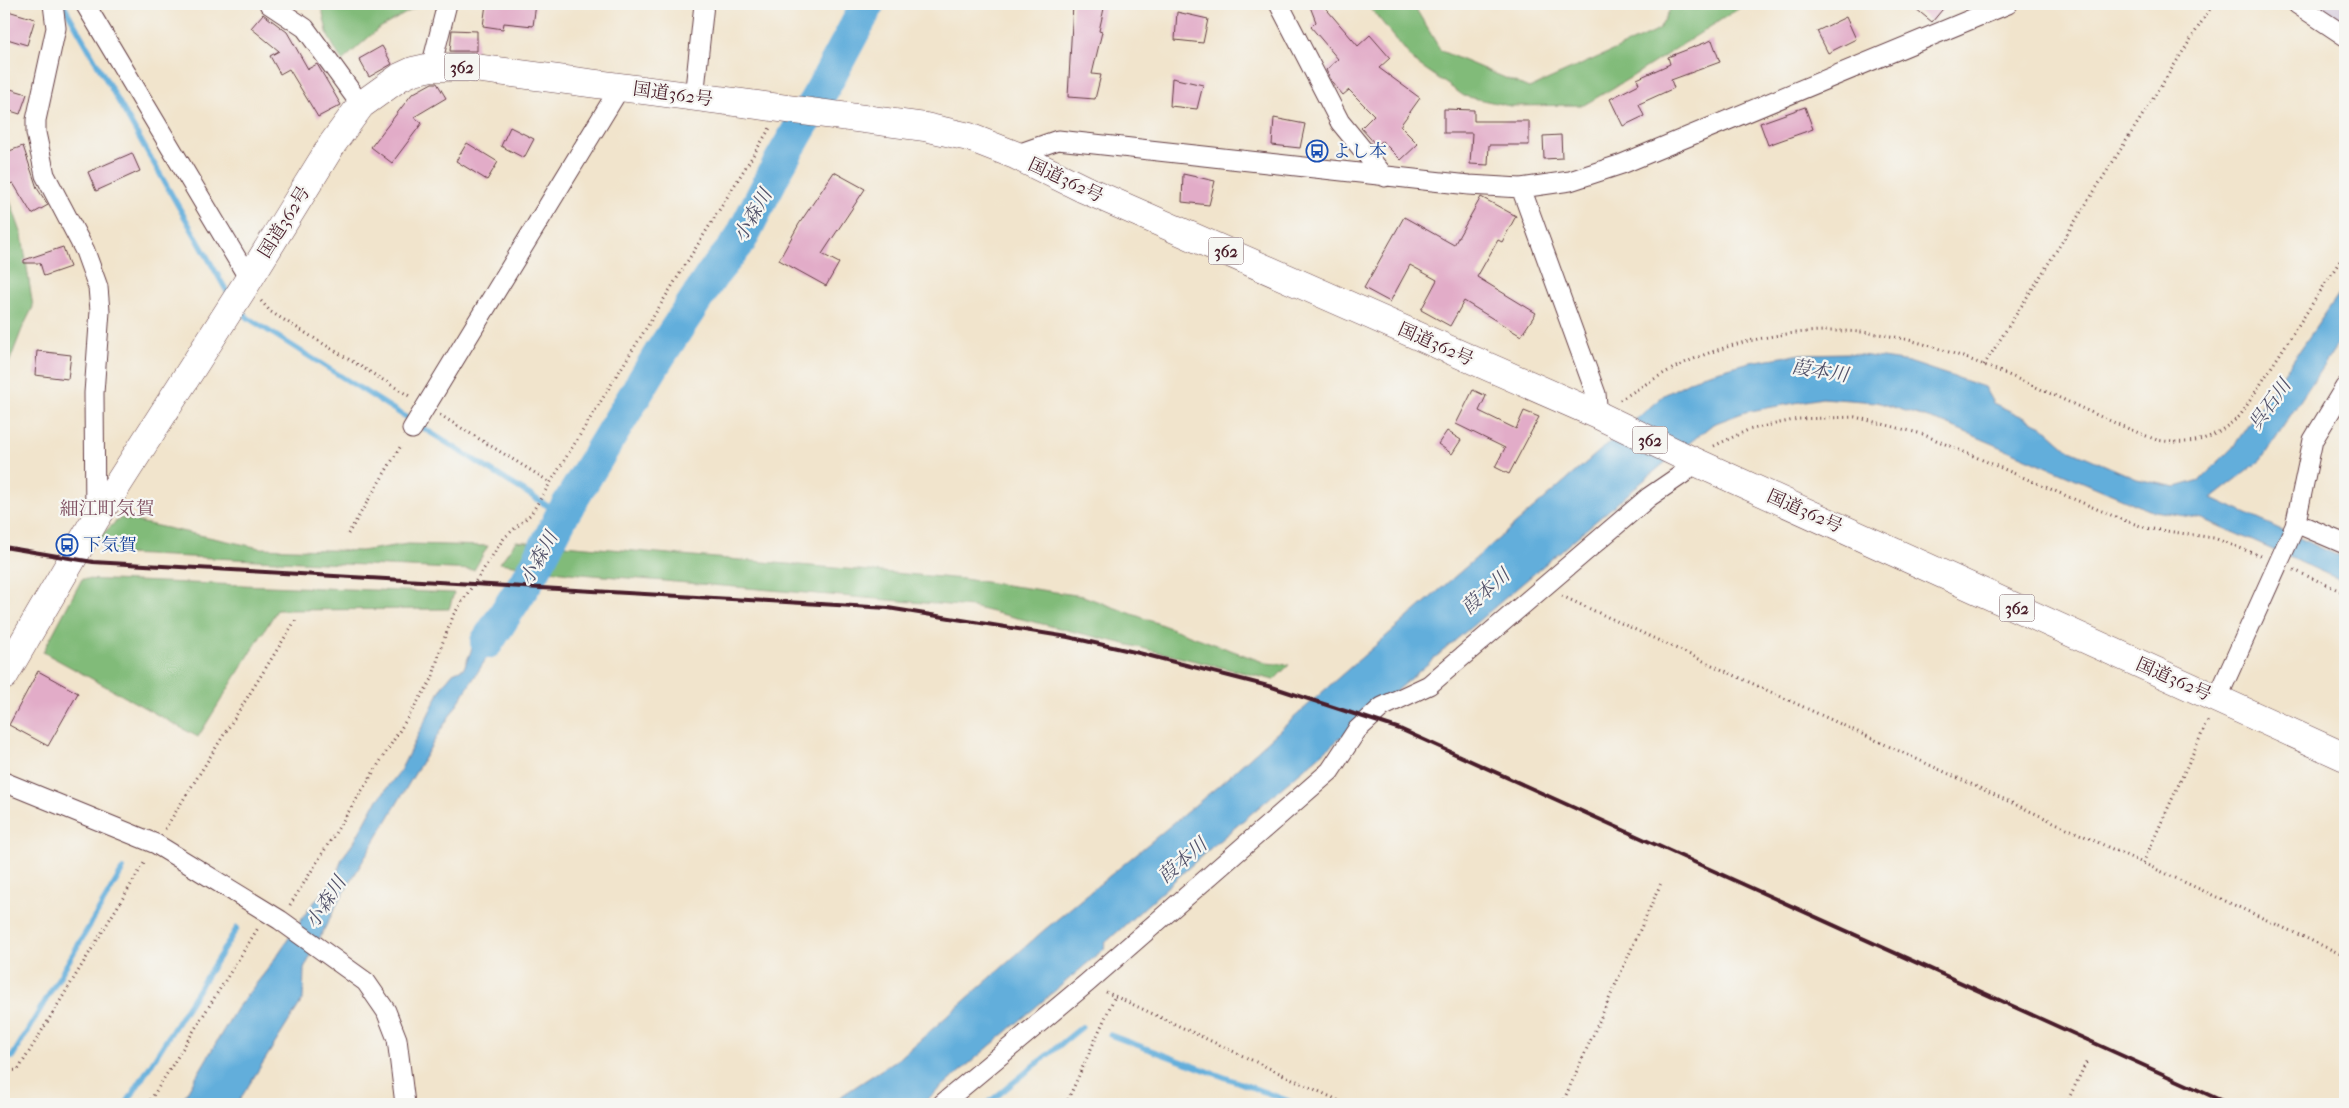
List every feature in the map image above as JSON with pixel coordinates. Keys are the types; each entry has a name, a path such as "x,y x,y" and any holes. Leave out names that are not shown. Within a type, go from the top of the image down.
{"highway":[{"name":"国道362号","path":"4,676 95,520 242,290 333,143 361,105 400,77 412,71 431,67 466,67 621,86 694,98 778,118 832,114 925,127 969,137 1015,155 1093,193 1604,418 1699,455 2217,699 2345,757"}],"street":[{"path":"52,4 56,28 36,120 36,133 45,175 85,251 98,287 100,311 94,393 95,520"},
{"path":"85,4 242,290"},
{"path":"268,4 305,28 361,105"},
{"path":"431,67 447,4"},
{"path":"694,98 704,4"},
{"path":"1279,4 1340,122 1385,177"},
{"path":"1015,155 1058,140 1385,177 1521,188 1570,181 1622,164 2008,4"},
{"path":"2297,4 2345,36"},
{"path":"419,416 621,86"},
{"path":"1521,188 1604,418"},
{"path":"2217,699 2296,524 2313,440 2345,387"},
{"path":"942,1104 1087,983 1330,771 1357,730 1382,707 1429,685 1649,497 1684,473 1699,455"},
{"path":"2296,524 2345,544"},
{"path":"4,782 156,844 274,916 325,950 366,982 386,1011 397,1039 405,1104"}],"path":[{"path":"1984,365 2213,4"},
{"path":"148,1104 432,678 442,644 454,614 504,538 531,514 778,118"},
{"path":"1604,418 1662,374 1688,361 1744,342 1795,334 1842,332 1879,334 1930,347 1984,365 2157,440 2174,443 2199,441 2215,436 2240,416 2345,252"},
{"path":"242,290 419,416 550,482"},
{"path":"348,534 419,416"},
{"path":"1699,455 1748,430 1798,418 1855,417 1922,434 2146,528 2214,538 2278,563 2345,593"},
{"path":"1544,587 2345,956"},
{"path":"4,1071 18,1070 156,844 298,618"},
{"path":"2143,863 2217,699"},
{"path":"1562,1104 1661,883"},
{"path":"1087,983 1346,1104"},
{"path":"1066,1104 1115,996"},
{"path":"2066,1104 2087,1061"}],"shaded area":[{"path":"2314,4 2345,4 2345,24"}],"green space":[{"path":"321,4 422,4 378,29 342,61 328,36"},
{"path":"1367,4 1413,4 1441,51 1529,88 1659,30 1673,4 1740,4 1741,7 1584,105 1510,106 1464,96 1415,62"},
{"path":"4,184 22,235 33,307 22,329 4,376"},
{"path":"120,518 260,548 361,551 408,544 488,546 474,570 104,553 101,535"},
{"path":"516,541 964,579 1083,596 1266,663 1289,665 1274,680 972,607 569,573 500,563"},
{"path":"82,579 454,593 449,609 277,610 198,737 43,652"}],"water":[{"path":"2345,285 2345,333 2261,460 2212,498 2345,559 2345,582 2203,519 2149,510 1944,423 1877,402 1822,398 1745,412 1713,424 1662,465 1206,852 1105,943 1104,949 924,1102 920,1104 829,1104 901,1057 1043,931 1217,787 1338,678 1664,395 1702,375 1750,362 1801,354 1848,353 1909,362 1984,387 1993,403 2042,426 2068,449 2137,479 2176,487 2200,480 2233,447"},
{"path":"511,597 514,615 442,728 336,906 304,969 303,999 237,1104 180,1104 236,1009 267,970 308,910 337,874 342,858 354,842 374,805 400,771 443,685 453,673 464,668 482,624"}],"building":[{"path":"486,4 536,4 533,26 504,23 503,29 483,26"},
{"path":"1073,4 1105,4 1099,31 1102,32 1092,74 1101,75 1095,99 1068,97"},
{"path":"1309,4 1322,4 1358,46 1370,35 1390,58 1379,68 1420,98 1400,126 1418,144 1401,160 1382,141 1377,146 1361,128 1374,115 1349,90 1343,95 1332,82 1326,70 1338,59 1311,27 1316,22"},
{"path":"1910,4 1947,4 1932,22"},
{"path":"8,11 35,19 27,45 4,38 4,25"},
{"path":"1177,12 1208,19 1203,43 1175,40"},
{"path":"263,14 287,32 308,69 317,64 341,105 318,117 289,69 280,74 270,56 279,51 251,28"},
{"path":"1846,17 1856,39 1828,53 1817,31"},
{"path":"452,30 477,31 477,51 450,51"},
{"path":"1712,40 1720,62 1671,80 1674,88 1639,104 1644,116 1623,126 1610,99 1639,84 1637,79 1670,64 1668,57"},
{"path":"382,46 392,64 369,77 359,59"},
{"path":"1172,78 1203,85 1197,109 1170,106"},
{"path":"432,83 437,83 446,98 414,117 422,123 392,163 371,147 412,94"},
{"path":"4,87 27,94 20,114 4,109"},
{"path":"1805,107 1813,129 1768,145 1760,123"},
{"path":"1444,109 1474,110 1474,121 1529,121 1529,145 1489,145 1488,165 1470,164 1472,133 1444,133"},
{"path":"1274,118 1305,124 1300,148 1272,145"},
{"path":"510,127 534,139 524,158 501,146"},
{"path":"1561,135 1562,158 1544,159 1543,136"},
{"path":"467,143 498,162 487,180 456,161"},
{"path":"23,146 37,188 48,205 32,214 13,183 7,185 4,174 4,153"},
{"path":"132,153 140,171 96,191 88,172"},
{"path":"834,172 865,189 822,254 839,263 826,286 779,260 799,224"},
{"path":"1183,174 1215,181 1209,205 1182,202"},
{"path":"1481,197 1516,216 1502,242 1498,240 1477,277 1536,313 1521,336 1464,301 1450,326 1421,310 1437,280 1410,265 1390,302 1364,288 1404,217 1454,245"},
{"path":"63,247 70,267 44,276 40,263 24,263 24,260"},
{"path":"37,351 71,355 68,379 35,375"},
{"path":"1473,390 1486,396 1479,411 1516,429 1524,411 1539,417 1509,474 1495,467 1505,448 1456,424"},
{"path":"1447,431 1461,440 1452,454 1438,444"},
{"path":"38,671 78,693 48,746 9,725"}],"waterway":[{"path":"63,4 229,295"},
{"name":"小森川","path":"487,642 535,568 562,515 660,354 712,275 739,242 779,164 823,88 868,4"},
{"path":"239,308 248,318 562,515"},
{"path":"4,1058 12,1057 123,869"},
{"path":"126,1104 237,928"},
{"path":"987,1104 1082,1027"},
{"path":"1110,1035 1297,1104"}],"railway":[{"path":"4,547 93,562 888,608 1068,637 1139,653 1272,687 1400,729 2229,1104"}],"place":[{"name":"よし本","path":"1317,151"},
{"name":"下気賀","path":"67,545"}],"district":[{"name":"細江町気賀","path":"107,508"}],"water label":[{"name":"葭本川","path":"1820,370"},
{"name":"呉石川","path":"2269,404"},
{"name":"葭本川","path":"1485,591"},
{"name":"葭本川","path":"1182,860"}]}
